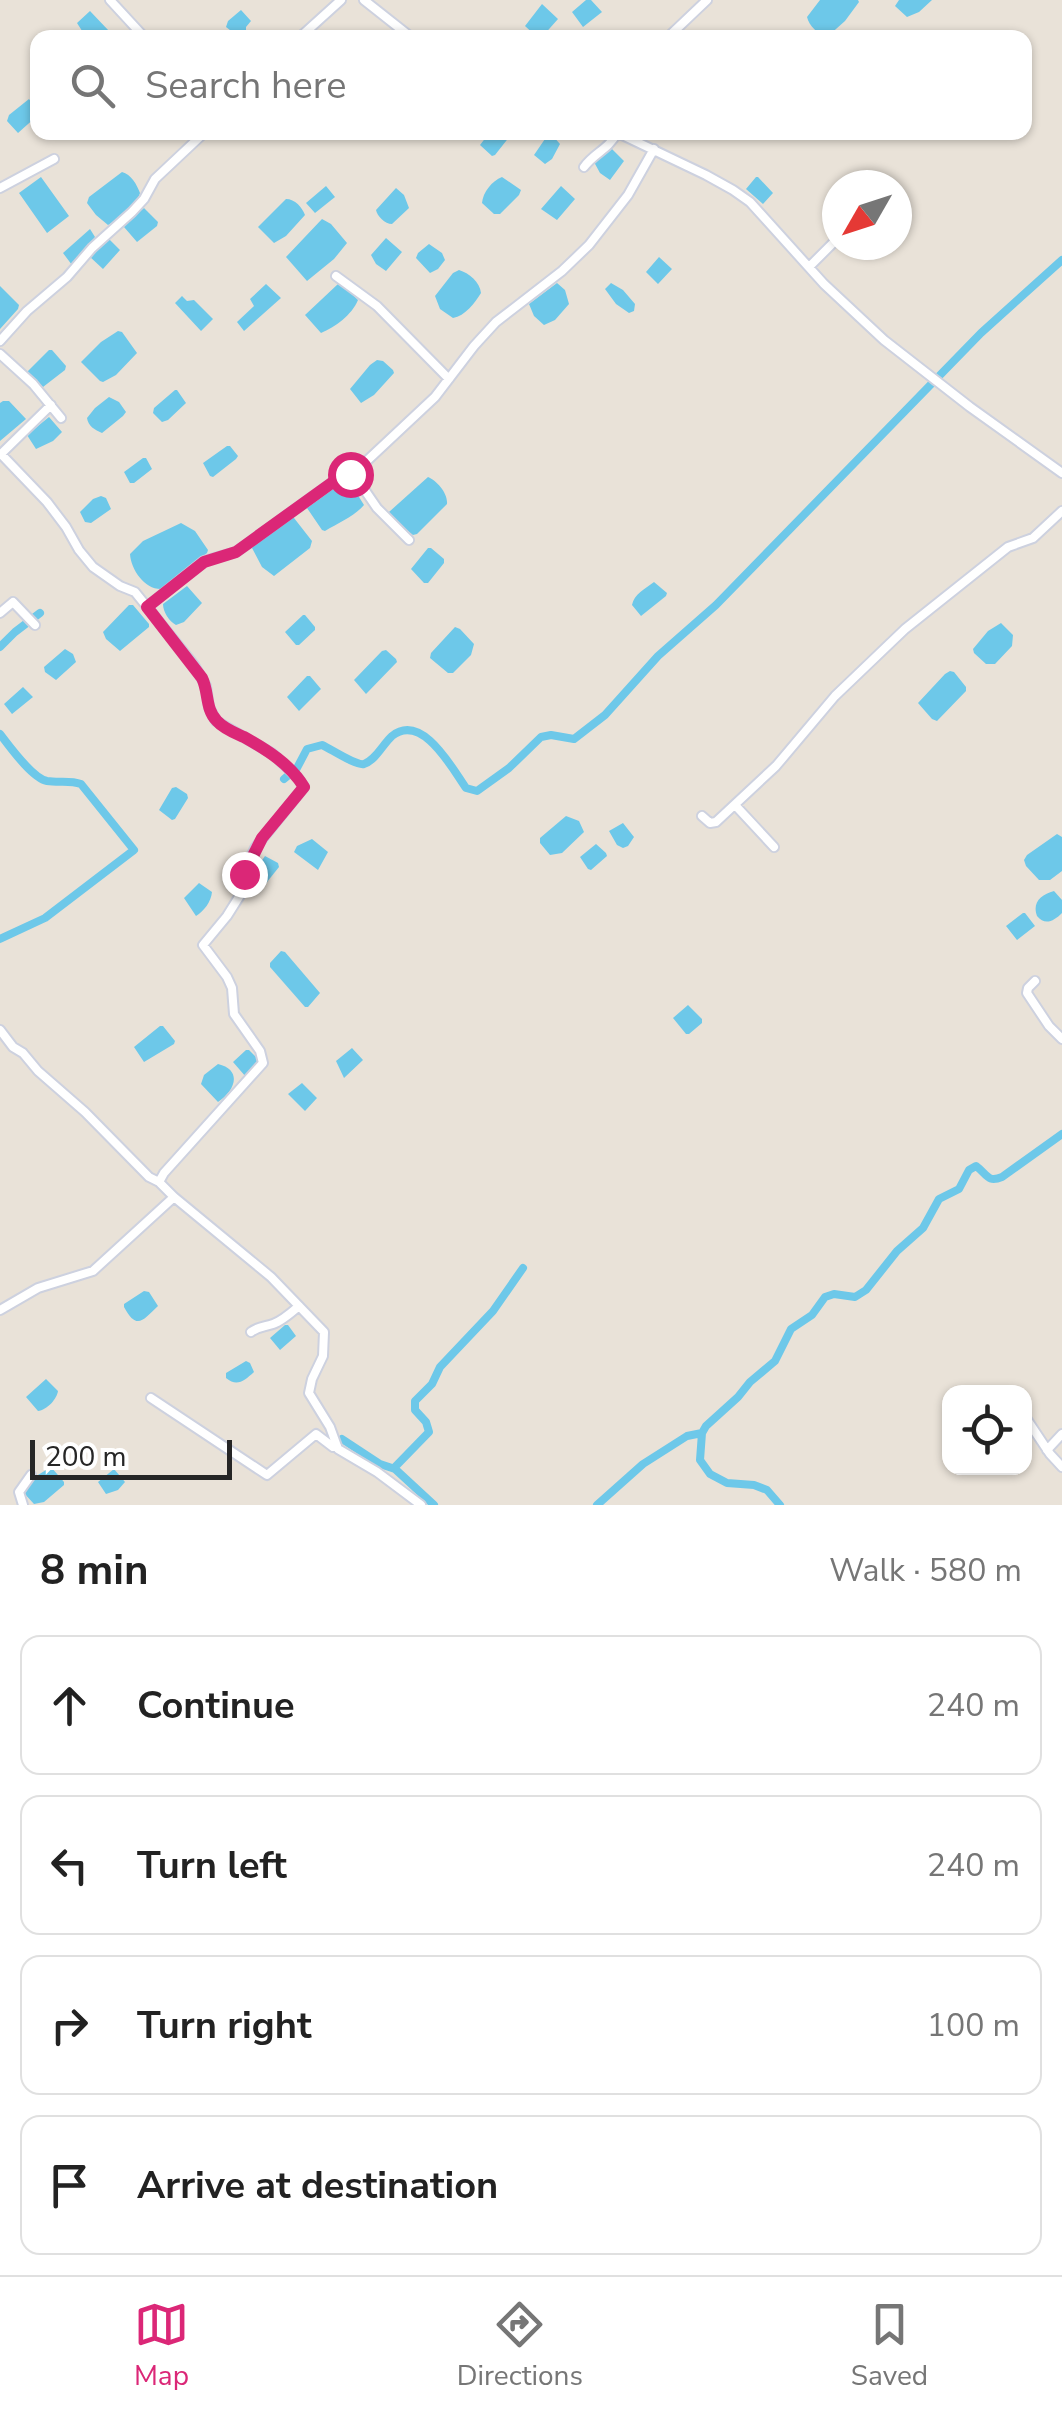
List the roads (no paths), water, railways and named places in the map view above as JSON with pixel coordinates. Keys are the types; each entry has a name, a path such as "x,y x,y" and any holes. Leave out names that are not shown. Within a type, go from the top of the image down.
{"street":[{"path":"110,0 138,30"},
{"path":"308,30 341,0"},
{"path":"364,0 402,30"},
{"path":"676,30 707,0"},
{"path":"0,341 27,310 68,277 92,248 132,212 156,180 197,140"},
{"path":"584,167 612,140"},
{"path":"632,140 719,182 750,202 860,318 930,377 1062,472"},
{"path":"147,607 204,562 236,552 333,482 353,473 435,397 496,322 590,245 628,195 654,150"},
{"path":"0,188 54,159"},
{"path":"808,267 822,253"},
{"path":"336,276 378,306 449,378"},
{"path":"0,354 34,384 61,418"},
{"path":"51,405 1,454 46,502 93,567 135,592 202,678 208,707 216,721 273,754 304,787 256,848 244,874 244,889 203,944 227,977 234,1014 264,1063 159,1182"},
{"path":"353,473 377,508 409,540"},
{"path":"702,816 713,823 735,805 776,766 835,696 905,628 1008,547 1033,538 1062,511"},
{"path":"0,613 12,602 36,625"},
{"path":"735,805 774,847"},
{"path":"1035,981 1027,994 1062,1038"},
{"path":"0,1030 148,1177 242,1252 324,1332 323,1356 309,1393 330,1427 338,1449 421,1505"},
{"path":"0,1310 38,1288 93,1271 174,1196"},
{"path":"251,1332 276,1323 299,1306"},
{"path":"150,1398 266,1475 316,1434 338,1446"},
{"path":"1032,1426 1062,1467"},
{"path":"1048,1450 1062,1434"},
{"path":"23,1505 19,1492 31,1475"}],"water":[{"path":"586,0 602,12 583,27 572,12"},
{"path":"820,0 859,2 835,30 815,30 807,17"},
{"path":"899,0 932,0 907,17 895,6"},
{"path":"542,4 558,19 548,30 529,30 525,26"},
{"path":"241,10 251,21 246,30 230,30 226,27"},
{"path":"90,11 108,30 82,30 77,23"},
{"path":"29,99 30,122 18,133 7,121"},
{"path":"484,140 507,140 492,156 480,145"},
{"path":"544,140 556,140 560,144 545,164 534,155"},
{"path":"611,148 624,161 610,180 594,162"},
{"path":"122,172 131,177 140,193 131,207 108,225 87,203 89,197"},
{"path":"41,177 69,216 47,233 19,193"},
{"path":"502,177 521,190 500,214 494,214 482,203 489,187"},
{"path":"756,177 773,193 763,204 746,189"},
{"path":"326,186 335,197 315,213 306,203"},
{"path":"561,186 575,199 557,220 541,209"},
{"path":"396,188 409,208 389,224 376,210"},
{"path":"286,199 298,204 305,215 274,243 258,227"},
{"path":"144,208 158,222 137,242 124,224"},
{"path":"322,219 347,243 307,281 286,257"},
{"path":"90,229 95,237 72,265 63,253"},
{"path":"107,237 120,250 103,269 89,256"},
{"path":"386,238 402,252 386,271 371,255"},
{"path":"429,244 445,260 430,273 416,258"},
{"path":"659,257 672,269 658,284 646,272"},
{"path":"459,270 473,278 481,293 466,312 453,318 440,309 435,296"},
{"path":"557,283 565,290 569,304 555,320 544,325 529,304"},
{"path":"611,283 635,304 634,311 629,313 616,304 605,289"},
{"path":"266,284 281,298 244,331 237,322 254,306 250,299"},
{"path":"338,284 358,300 342,320 321,333 305,315"},
{"path":"0,286 19,305 0,329"},
{"path":"182,296 187,301 194,300 213,319 201,331 175,303"},
{"path":"118,331 137,353 116,375 103,382 81,362"},
{"path":"49,350 66,366 43,387 27,372"},
{"path":"377,360 394,373 361,403 350,389"},
{"path":"175,390 186,403 162,422 153,413 154,408"},
{"path":"109,397 126,412 102,433 87,418"},
{"path":"9,401 26,419 0,441 0,403"},
{"path":"49,417 62,432 36,449 27,435"},
{"path":"227,446 238,456 210,476 203,463"},
{"path":"143,458 152,469 130,483 124,472"},
{"path":"428,477 441,488 447,504 413,535 389,512"},
{"path":"349,481 364,505 322,530 307,508"},
{"path":"101,496 111,509 91,523 85,522 80,512"},
{"path":"290,518 312,541 310,548 274,576 262,567 252,548"},
{"path":"181,523 195,531 207,553 162,589 150,586 136,572 130,554 143,541"},
{"path":"428,548 444,563 424,583 411,569"},
{"path":"654,582 666,596 641,616 633,601"},
{"path":"187,586 202,603 176,625 163,604"},
{"path":"129,605 149,627 120,651 103,632"},
{"path":"303,615 315,630 296,645 285,632"},
{"path":"1001,623 1013,635 1012,646 995,664 986,664 973,649"},
{"path":"455,627 474,644 471,655 453,673 448,673 430,658"},
{"path":"65,649 76,662 56,680 44,667"},
{"path":"386,650 397,662 366,694 354,680"},
{"path":"950,671 966,691 937,721 918,703"},
{"path":"307,676 321,689 299,711 287,697"},
{"path":"23,687 33,697 12,714 4,704"},
{"path":"176,787 188,798 172,820 159,810"},
{"path":"566,816 579,821 584,832 562,853 550,855 540,838"},
{"path":"623,823 634,837 623,848 609,831"},
{"path":"1057,834 1062,837 1062,871 1050,880 1039,880 1024,860"},
{"path":"312,839 328,852 318,870 294,852 297,846"},
{"path":"596,844 607,856 591,870 580,857"},
{"path":"265,856 279,867 263,887 250,878"},
{"path":"199,883 212,892 207,906 196,916 184,898"},
{"path":"1054,891 1062,900 1062,913 1046,922 1037,916 1037,903"},
{"path":"1023,913 1035,926 1017,940 1006,926"},
{"path":"281,951 320,993 308,1007 270,967"},
{"path":"688,1005 702,1023 686,1034 673,1018"},
{"path":"160,1026 174,1044 144,1062 134,1047"},
{"path":"352,1048 363,1060 344,1078 336,1061"},
{"path":"246,1050 259,1060 246,1077 233,1062"},
{"path":"218,1064 231,1071 234,1081 218,1102 201,1084 204,1075"},
{"path":"302,1083 317,1098 305,1111 288,1094"},
{"path":"144,1291 158,1306 137,1321 124,1304"},
{"path":"285,1325 296,1336 280,1350 270,1338"},
{"path":"246,1361 254,1372 237,1382 226,1378 226,1373"},
{"path":"46,1379 58,1391 54,1401 38,1411 26,1397"},
{"path":"51,1467 64,1485 44,1502 34,1504 23,1492 33,1478"},
{"path":"114,1469 125,1482 118,1490 106,1494 98,1482"}],"waterway":[{"path":"284,779 297,768 307,749 322,745 364,764 392,736 414,731 435,746 466,788 477,791 509,768 541,737 574,739 605,715 658,656 716,605 981,333 1062,260"},
{"path":"0,647 40,613"},
{"path":"0,734 41,779 81,784 134,850 45,918 0,939"},
{"path":"780,1505 767,1490 727,1483 710,1474 700,1460 706,1426 775,1361 791,1329 812,1315 825,1297 855,1297 866,1290 897,1251 923,1228 939,1199 959,1189 969,1170 976,1166 997,1179 1062,1134"},
{"path":"434,1505 394,1468 429,1432 415,1410 415,1401 432,1384 440,1367 493,1311 523,1268"},
{"path":"597,1505 643,1464 687,1436 702,1433"},
{"path":"342,1439 380,1464 395,1469"}]}
